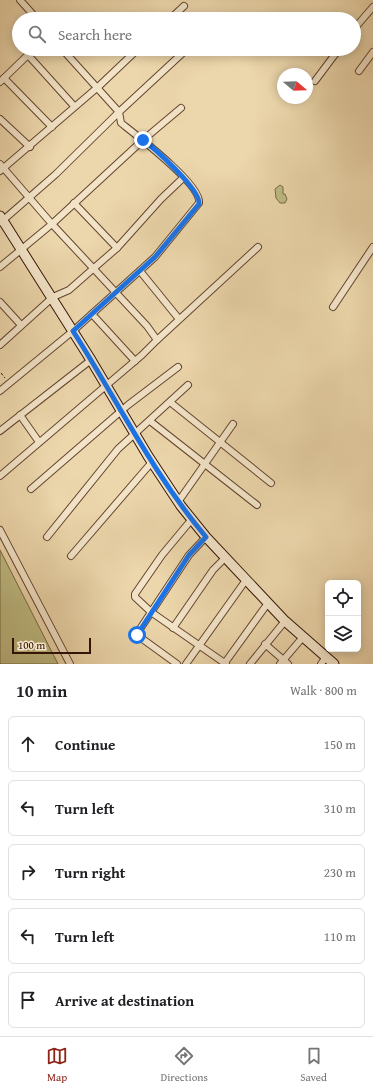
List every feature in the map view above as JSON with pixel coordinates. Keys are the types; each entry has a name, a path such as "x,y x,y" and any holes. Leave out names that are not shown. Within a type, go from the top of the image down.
{"street":[{"path":"20,0 31,12"},
{"path":"178,12 184,6"},
{"path":"361,21 373,7"},
{"path":"359,71 373,52"},
{"path":"27,56 2,80 52,127"},
{"path":"29,56 74,106"},
{"path":"0,391 73,331 155,257 199,204 198,196 183,178 158,151 122,123 119,112 69,56"},
{"path":"131,56 30,147 1,167 94,268 157,340"},
{"path":"179,56 30,198 1,220 22,248 121,412 178,502 206,537 285,621 303,637 323,661 334,664"},
{"path":"314,81 334,56"},
{"path":"0,267 52,224 143,140 181,108"},
{"path":"0,119 30,147"},
{"path":"0,345 53,298 69,290 117,248 161,199 183,178"},
{"path":"74,203 117,248"},
{"path":"0,476 135,361 258,247"},
{"path":"333,307 373,247"},
{"path":"140,271 179,319"},
{"path":"0,302 21,325"},
{"path":"92,314 135,361"},
{"path":"0,431 91,360"},
{"path":"31,489 121,412 178,367"},
{"path":"47,537 118,449 188,385"},
{"path":"170,402 271,483"},
{"path":"20,415 39,442"},
{"path":"150,421 257,505"},
{"path":"178,502 233,424"},
{"path":"71,556 152,462"},
{"path":"192,519 162,556 135,597 151,612 173,628 200,644 225,664 268,603"},
{"path":"0,530 70,664"},
{"path":"177,664 137,635 189,555 206,537"},
{"path":"173,628 208,576 226,557"},
{"path":"186,664 246,580"},
{"path":"250,664 285,621"},
{"path":"265,644 284,663 303,637"}],"path":[{"path":"1,373 10,383"}],"shaded area":[{"path":"280,185 283,187 283,194 285,194 287,199 285,203 280,203 276,198 275,189"},
{"path":"0,550 58,664 0,664"}],"route":[{"path":"137,635 170,582 189,555 206,537 181,506 152,462 73,331 155,257 199,204 200,201 198,196 174,167 158,151 143,140"}]}
